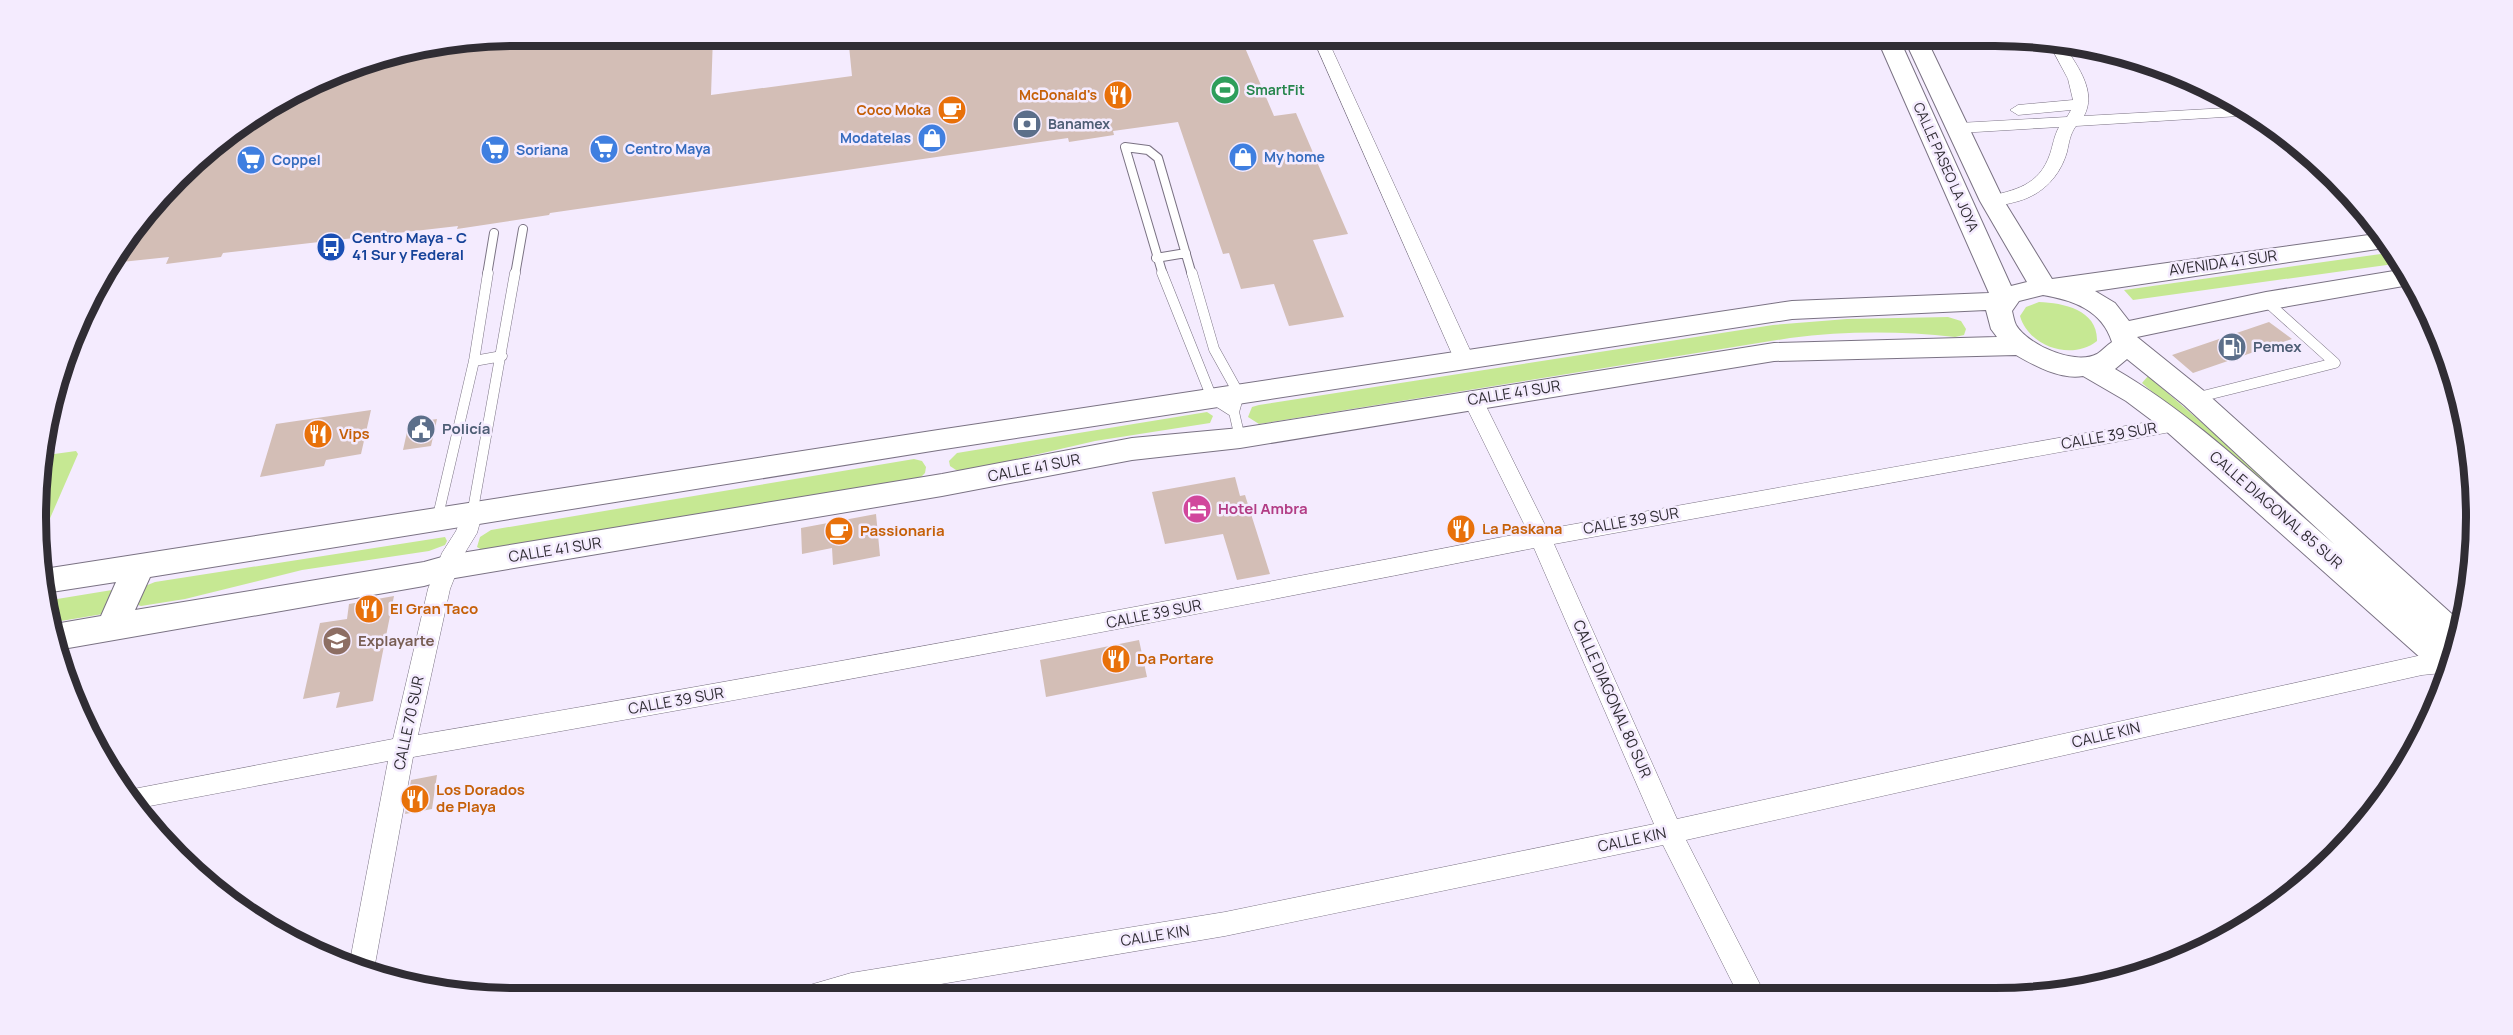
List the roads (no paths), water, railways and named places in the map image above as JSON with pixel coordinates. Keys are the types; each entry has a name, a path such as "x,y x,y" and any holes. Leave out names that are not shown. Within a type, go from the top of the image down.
{"main road":[{"name":"CALLE PASEO LA JOYA","path":"1891,46 2002,300"},
{"name":"CALLE PASEO LA JOYA","path":"1919,46 1992,201 2051,287"},
{"name":"AVENIDA 41 SUR","path":"2051,287 2377,241"},
{"path":"2125,338 2266,301 2401,279"},
{"path":"2025,287 2051,287 2084,295 2102,305 2115,318 2125,338 2119,355 2107,363 2089,367 2048,361 2021,346 2002,326 1998,313 2002,300 2010,292 2025,287"},
{"name":"CALLE 41 SUR","path":"62,636 424,574 449,567 942,485 1132,449 1231,410 1465,361 1792,310 2002,300"},
{"name":"CALLE DIAGONAL 85 SUR","path":"2125,338 2194,398 2447,651"},
{"name":"CALLE 41 SUR","path":"51,580 938,440 1231,410 1473,400 1774,352 2021,346"},
{"name":"CALLE DIAGONAL 85 SUR","path":"2089,367 2136,394 2176,424 2447,652"},
{"path":"938,440 942,485"},
{"path":"111,628 139,566"}],"street":[{"path":"1323,46 1465,361"},
{"path":"1992,201 2036,189 2051,173 2064,132 2076,120 2080,104 2072,70 2060,52"},
{"path":"1955,122 2080,104"},
{"path":"1955,122 2076,120 2234,112"},
{"name":"CALLE DIAGONAL 80 SUR","path":"1473,400 1541,538 1670,832 1749,988"},
{"name":"CALLE 39 SUR","path":"139,797 403,748 748,689 1161,613 1541,538 2176,424"},
{"name":"CALLE 70 SUR","path":"363,963 403,748 439,589 453,553 466,533 472,515"},
{"name":"CALLE KIN","path":"874,988 1225,924 1670,832 2444,660"}],"lane":[{"path":"1125,147 1148,150 1158,158 1231,410 1156,258 1125,147"},
{"path":"472,515 524,229"},
{"path":"437,520 474,361 494,233"},
{"path":"1156,258 1186,253"},
{"path":"2194,398 2335,363 2266,301"},
{"path":"474,361 502,356"}],"place":[{"name":"SmartFit","path":"1225,90"},
{"name":"McDonald's","path":"1118,95"},
{"name":"Coco Moka","path":"952,110"},
{"name":"Banamex","path":"1027,124"},
{"name":"Modatelas","path":"932,138"},
{"name":"Centro Maya","path":"604,149"},
{"name":"Soriana","path":"495,150"},
{"name":"My home","path":"1243,157"},
{"name":"Coppel","path":"251,160"},
{"name":"Centro Maya - C 41 Sur y Federal","path":"331,247"},
{"name":"Pemex","path":"2232,347"},
{"name":"Policía","path":"421,429"},
{"name":"Vips","path":"318,434"},
{"name":"Hotel Ambra","path":"1197,509"},
{"name":"La Paskana","path":"1461,529"},
{"name":"Passionaria","path":"839,531"},
{"name":"El Gran Taco","path":"369,609"},
{"name":"Explayarte","path":"337,641"},
{"name":"Da Portare","path":"1116,659"},
{"name":"Los Dorados de Playa","path":"415,799"}]}
